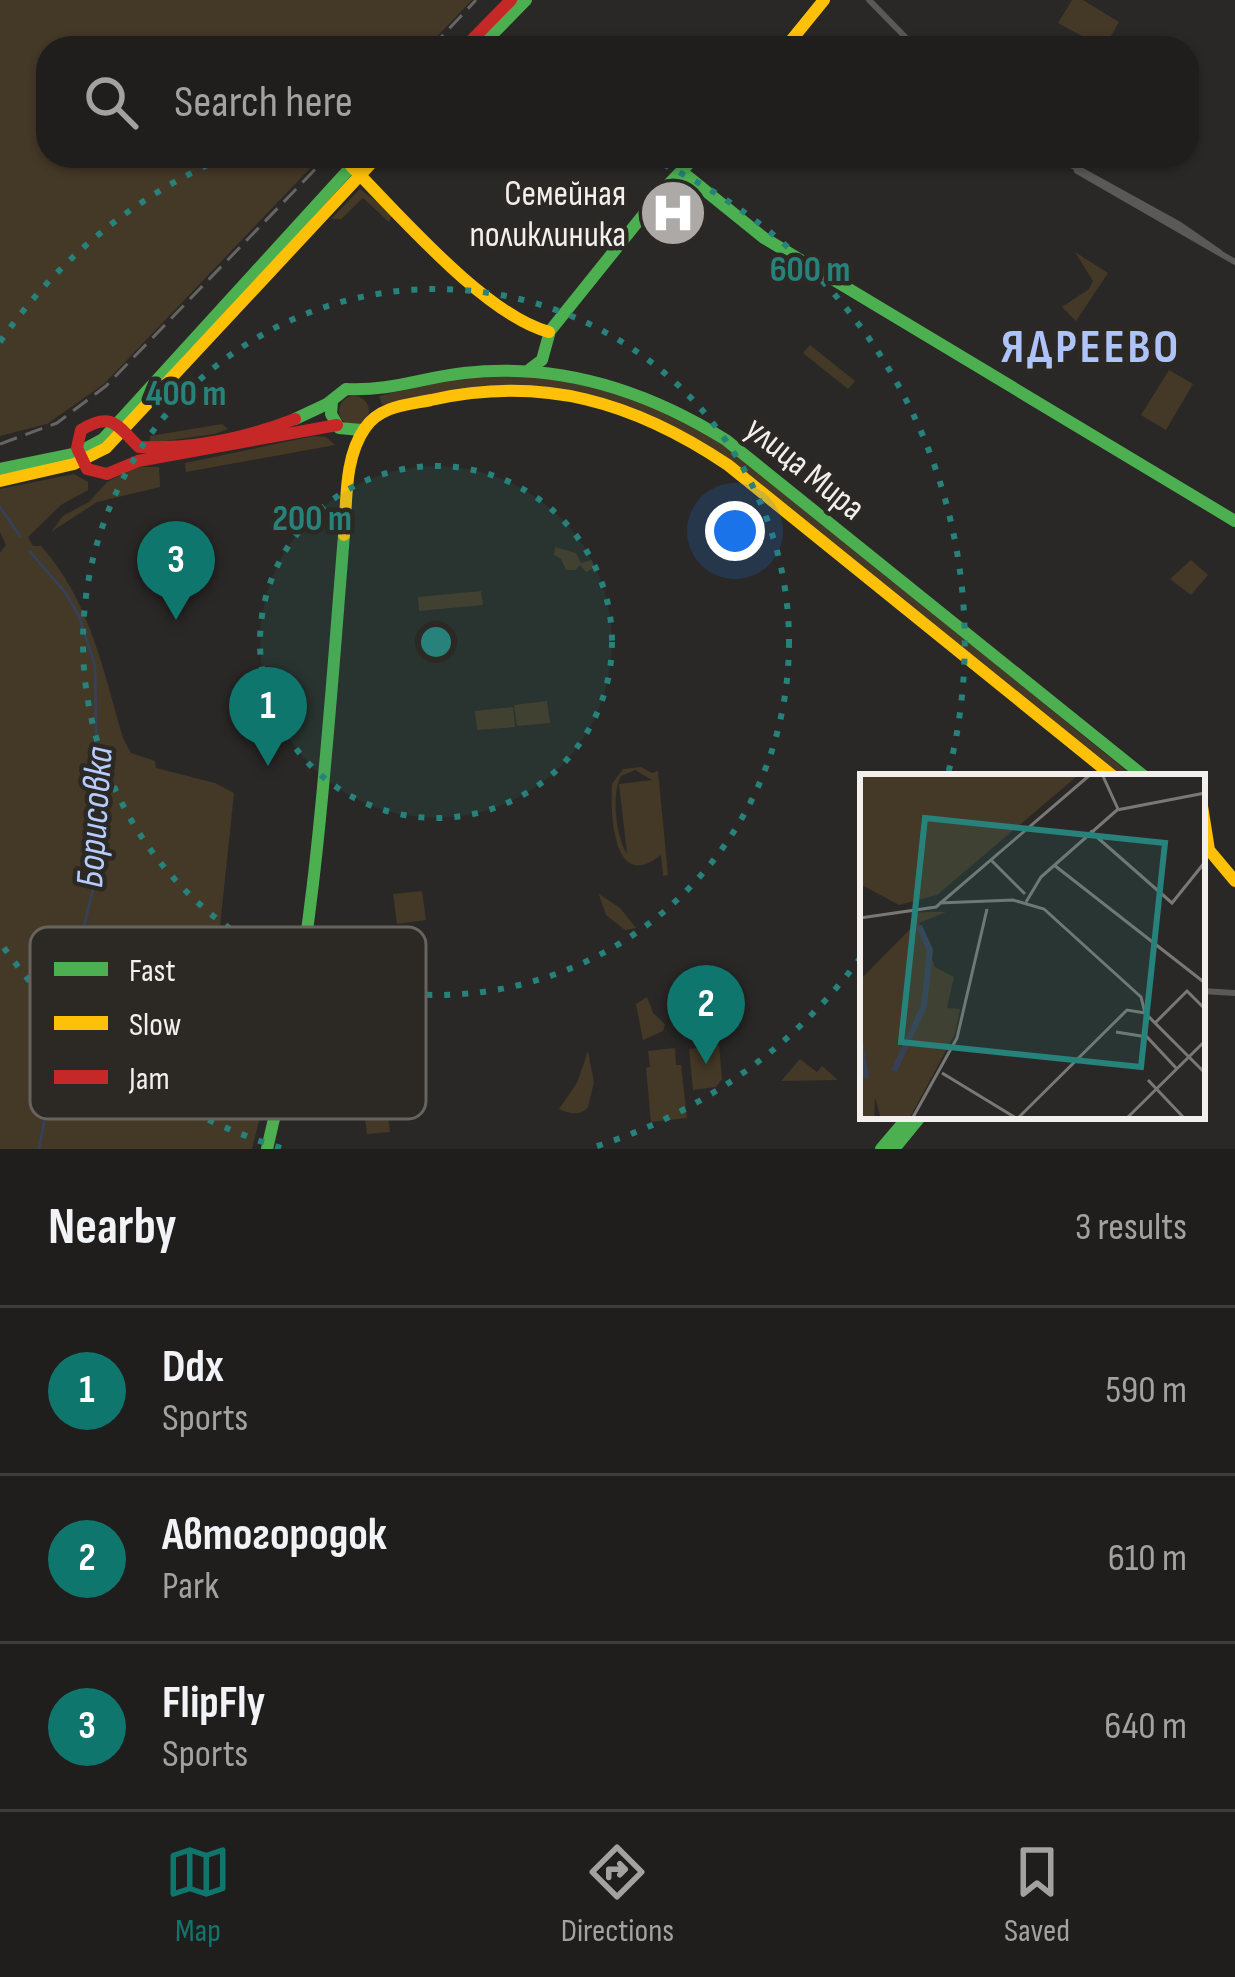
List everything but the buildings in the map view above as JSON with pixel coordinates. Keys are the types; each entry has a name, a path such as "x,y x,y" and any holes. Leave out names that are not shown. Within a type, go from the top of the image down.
{"main road":[{"path":"476,36 511,0"},
{"path":"491,36 526,0"},
{"path":"794,36 824,0"},
{"path":"0,481 106,448 124,433 355,168"},
{"path":"359,168 478,289 543,341 548,366 558,373"},
{"path":"526,370 539,364 543,341 684,168"},
{"path":"681,171 764,238 1235,521"},
{"name":"улица Мира","path":"364,391 465,373 526,370 620,387 656,400 726,440 1141,774"},
{"path":"350,461 368,423 373,405 364,391 346,388 333,401 299,416 213,439 139,447 103,419 87,424 79,434 80,457 99,474 111,474 124,466 338,427 350,431 368,423"},
{"name":"улица Мира","path":"368,423 386,410 439,398 519,390 588,398 661,424 728,466 1110,774"},
{"path":"312,927 350,461 347,441 332,414 333,401"},
{"path":"124,433 130,458 124,466"},
{"path":"0,469 80,457"},
{"path":"1205,821 1209,850 1230,876"},
{"path":"268,1149 275,1119"},
{"path":"881,1149 906,1119"},
{"path":"894,1149 919,1119"}],"street":[{"path":"868,0 904,36"},
{"path":"1078,168 1235,262"},
{"path":"1205,991 1235,993"}],"shaded area":[{"path":"0,0 472,0 438,36 36,36 36,168 311,168 104,384 47,424 0,436"},
{"path":"1072,0 1083,0 1119,22 1111,36 1082,36 1058,23"},
{"path":"360,189 393,214 389,222 363,198 341,219 331,219"},
{"path":"1075,252 1108,273 1076,321 1062,307 1093,281"},
{"path":"810,345 855,381 848,389 803,353"},
{"path":"1169,370 1193,384 1166,430 1141,415"},
{"path":"492,374 561,379 623,394 682,420 741,457 1130,774 1113,774 733,464 690,435 648,414 565,390 478,388 382,405 379,396"},
{"path":"354,396 369,411 354,426 339,411"},
{"path":"222,424 228,429 215,434 150,443 150,436"},
{"path":"326,437 335,445 186,472 185,463"},
{"path":"136,467 159,467 160,487 97,502 51,532 63,516 89,502 107,482"},
{"path":"74,474 88,482 88,490 61,505 28,537 57,567 83,612 131,753 155,761 156,768 215,783 234,793 220,927 30,927 30,1119 259,1119 252,1149 0,1149 0,553 6,545 0,532 0,489"},
{"path":"555,547 576,553 581,563 592,560 594,568 586,572 580,565 566,570 554,555"},
{"path":"1191,560 1208,575 1191,595 1170,579"},
{"path":"481,591 483,605 419,611 418,597"},
{"path":"547,701 550,723 517,726 514,705"},
{"path":"513,707 515,727 477,730 475,711"},
{"path":"623,769 658,771 668,875 663,876 661,855 645,864 633,864 618,845 612,784","holes":["635,770 652,780 619,784 627,854 616,815 618,784 621,776"]},
{"path":"422,891 426,920 397,924 393,894"},
{"path":"599,894 620,908 636,928 625,930 606,915"},
{"path":"647,997 653,1013 665,1024 663,1031 643,1040 636,1004"},
{"path":"719,1045 722,1079 716,1087 693,1090 689,1049"},
{"path":"675,1048 687,1118 651,1122 648,1051"},
{"path":"588,1051 594,1082 588,1107 575,1113 559,1109 577,1083"},
{"path":"800,1059 817,1072 822,1066 838,1080 781,1081"},
{"path":"365,1119 388,1119 390,1132 367,1134"}],"waterway":[{"name":"Борисовка","path":"0,507 20,536"},
{"name":"Борисовка","path":"30,552 79,616 95,666 102,779 94,819 96,877 84,927"},
{"name":"Борисовка","path":"39,1149 45,1119"}],"railway":[{"path":"442,36 476,0"},
{"path":"0,444 57,423 106,386 316,168"}],"traffic: fast":[{"path":"491,36 526,0"},
{"path":"0,469 77,453 103,439 350,168"},
{"path":"530,369 542,360 550,331 684,168"},
{"path":"681,171 764,238 1235,521"},
{"path":"295,419 346,389 499,371 568,376 665,407 726,440 1141,774"},
{"path":"332,402 331,414 339,428 361,430"},
{"path":"307,927 344,535"},
{"path":"267,1149 274,1119"},
{"path":"881,1149 906,1119"},
{"path":"894,1149 919,1119"}],"traffic: slow":[{"path":"795,36 824,0"},
{"path":"353,168 471,285 524,322 549,332"},
{"path":"0,481 74,464 106,448 367,168"},
{"path":"344,535 353,452 365,428 386,411 472,393 511,391 549,393 622,410 728,465 1110,774"},
{"path":"1205,825 1209,850 1235,881"}],"traffic: jam":[{"path":"476,36 511,0"},
{"path":"295,419 218,441 159,447 139,447 107,421 81,430 77,448 87,469 107,474 138,461 337,425"}],"place":[{"name":"Семейная поликлиника","path":"673,213"},
{"name":"FlipFly","path":"176,620"},
{"name":"Ddx","path":"268,766"},
{"name":"Автогородок","path":"706,1064"}],"district":[{"name":"ЯДРЕЕВО","path":"1091,345"}]}
